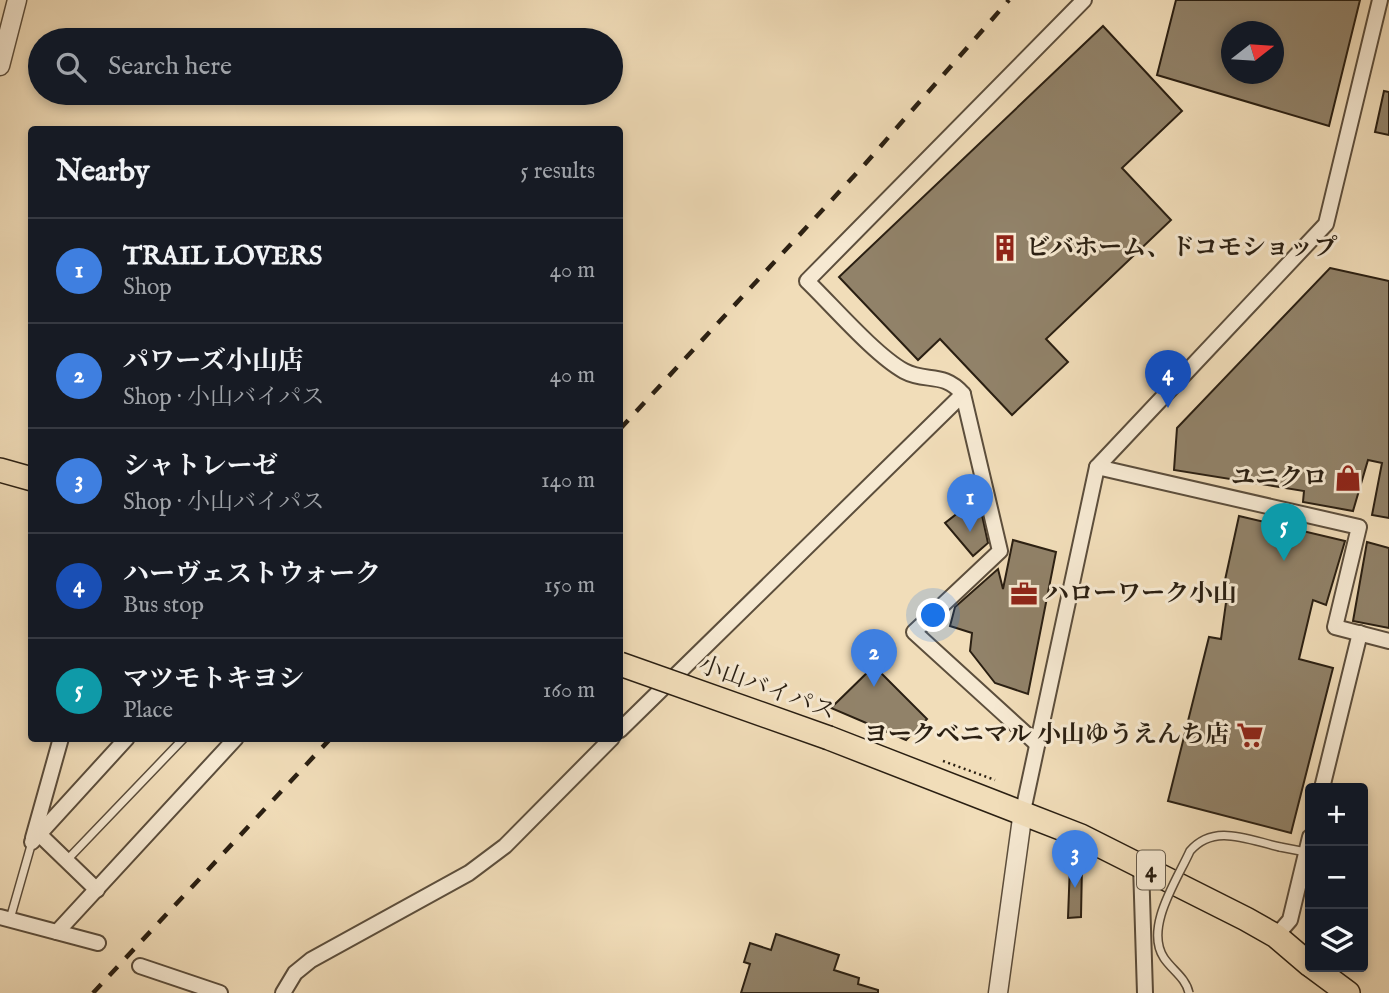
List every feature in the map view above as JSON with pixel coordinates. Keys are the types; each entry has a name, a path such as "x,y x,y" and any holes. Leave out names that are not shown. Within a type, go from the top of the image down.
{"highway":[{"path":"0,470 28,478"},
{"name":"小山バイパス","path":"623,665 1023,811 1141,865 1276,936 1305,960"},
{"name":"小山バイパス","path":"1320,972 1348,993"}],"street":[{"path":"0,66 17,0"},
{"path":"1037,744 914,632 1000,551 963,394 946,379 919,376 897,366 807,281 1084,0"},
{"path":"998,993 1023,811 1097,467 1326,224 1380,0"},
{"path":"623,727 963,394"},
{"path":"1097,467 1359,527 1335,626 1389,640"},
{"path":"1323,783 1360,633"},
{"path":"35,838 60,742"},
{"path":"35,838 123,742"},
{"path":"57,932 232,742"},
{"path":"283,993 296,973 311,960 449,885 505,846 608,742"},
{"path":"35,838 66,861 97,890"},
{"path":"1276,936 1290,920 1305,856"},
{"path":"1141,865 1145,993"},
{"path":"5,918 98,943"},
{"path":"140,966 220,993"}],"lane":[{"path":"66,861 180,742"},
{"path":"1189,993 1177,971 1163,956 1157,921 1190,851 1198,842 1219,833 1305,852"},
{"path":"5,918 35,838"}],"building":[{"path":"1176,0 1360,0 1329,126 1157,75"},
{"name":"ビバホーム、ドコモショップ","path":"1103,26 1182,111 1122,168 1171,220 1046,339 1068,362 1012,415 940,339 918,360 839,277"},
{"path":"1384,91 1389,92 1389,135 1375,132"},
{"path":"1330,268 1389,281 1389,518 1372,515 1382,463 1368,460 1353,511 1303,502 1304,491 1174,470 1177,428"},
{"path":"972,502 982,515 988,543 973,556 945,523"},
{"name":"ヨークベニマル 小山ゆうえんち店","path":"1239,516 1345,541 1326,605 1313,600 1299,659 1333,668 1291,833 1168,801 1209,637 1221,639 1229,581 1225,580"},
{"path":"1013,540 1056,552 1028,694 995,683 970,651 972,633 950,626 955,607 998,569 1003,589"},
{"path":"1367,542 1389,548 1389,628 1353,621"},
{"path":"874,666 927,719 906,740 831,708"},
{"path":"1070,864 1082,865 1081,917 1068,918"},
{"path":"776,934 839,955 834,970 859,978 858,984 878,990 878,993 741,993 750,964 744,962 750,943 771,950"}],"railway":[{"path":"623,426 865,164 1009,0"},
{"path":"93,993 327,742"}],"place":[{"name":"ビバホーム、ドコモショップ","path":"1005,248"},
{"name":"ハーヴェストウォーク","path":"1168,408"},
{"name":"ユニクロ","path":"1348,478"},
{"name":"TRAIL LOVERS","path":"970,532"},
{"name":"マツモトキヨシ","path":"1284,561"},
{"name":"ハローワーク小山","path":"1024,594"},
{"name":"パワーズ小山店","path":"874,687"},
{"name":"ヨークベニマル 小山ゆうえんち店","path":"1250,735"},
{"name":"シャトレーゼ","path":"1075,888"}]}
